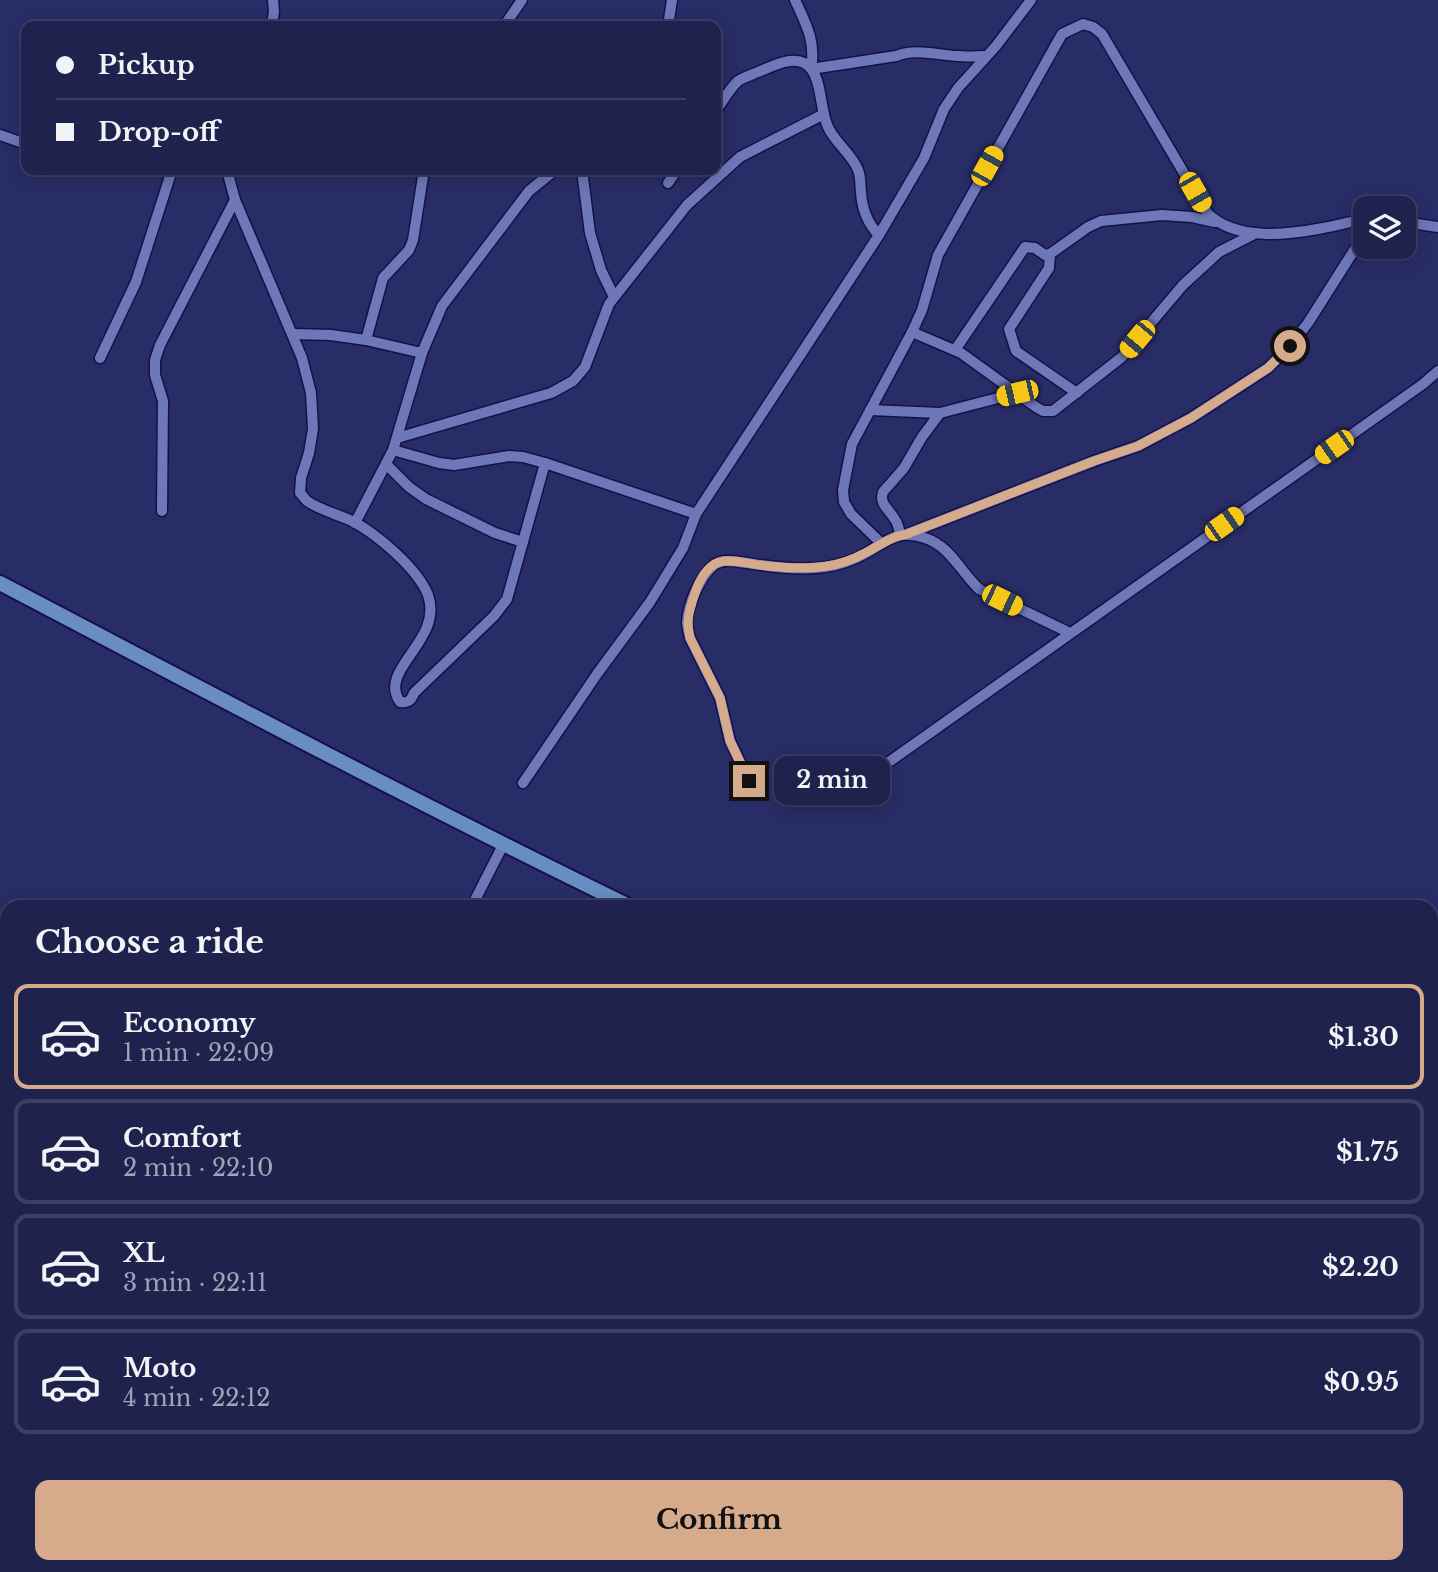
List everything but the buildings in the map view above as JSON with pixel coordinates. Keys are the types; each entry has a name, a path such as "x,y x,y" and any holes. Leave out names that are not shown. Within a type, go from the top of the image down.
{"main road":[{"path":"0,583 503,845 617,900"}],"street":[{"path":"273,0 273,21"},
{"path":"507,21 522,0"},
{"path":"669,21 671,0"},
{"path":"795,0 810,33 813,48 811,69"},
{"path":"523,783 650,601 683,548 696,514 879,235 924,158 944,109 958,88 1031,0"},
{"path":"881,543 850,514 844,502 843,491 852,444 912,332 922,310 938,255 1062,34 1083,24 1102,34 1208,214 1216,222"},
{"path":"811,69 896,57 905,52 920,51 960,57 986,56"},
{"path":"721,104 741,79 784,61 805,63 815,77 830,132 856,165 861,181 862,206 870,226 879,235"},
{"path":"721,174 740,157 824,114"},
{"path":"0,135 21,142"},
{"path":"100,358 136,282 170,175"},
{"path":"228,175 235,200 293,334 311,393 313,429 300,493 308,502 355,523 386,544 417,576 428,596 429,626 397,675 394,687 395,696 400,702 406,703 411,699 414,693 494,616 507,599 545,463"},
{"path":"366,340 383,278 409,250 413,240 423,175"},
{"path":"355,523 393,450 422,353 442,306 529,191 549,175"},
{"path":"583,175 590,233 601,270 614,297"},
{"path":"668,183 674,175"},
{"path":"397,438 551,393 573,381 585,367 608,304 687,205 720,175"},
{"path":"162,511 163,401 155,375 155,360 160,345 235,200"},
{"path":"955,350 1025,247 1035,248 1045,255 1050,254 1101,220 1162,215 1192,217 1256,233 1322,229 1353,223"},
{"path":"1416,224 1438,227"},
{"path":"912,332 961,353 1036,407 1048,412 1058,408 1122,356 1183,285 1219,252 1256,233"},
{"path":"749,781 730,741 720,698 690,638 687,620 697,586 715,564 722,561 793,568 846,562 881,543 1138,446 1191,418 1268,368 1308,323 1353,252"},
{"path":"1050,254 1049,268 1009,329 1016,351 1077,393"},
{"path":"293,334 331,335 366,340 422,353"},
{"path":"886,764 1438,371"},
{"path":"870,410 940,413 1017,393"},
{"path":"904,534 881,502 881,496 904,468 940,413"},
{"path":"393,450 454,465 509,456 523,457 696,514"},
{"path":"386,464 409,487 426,499 495,533 523,542"},
{"path":"904,534 928,538 950,554 979,589 1070,634"},
{"path":"475,900 503,845"}],"route":[{"path":"749,781 730,741 720,698 690,638 688,628 687,620 697,586 715,564 731,561 806,568 846,562 893,537 1138,446 1191,418 1268,368 1290,346"}]}
